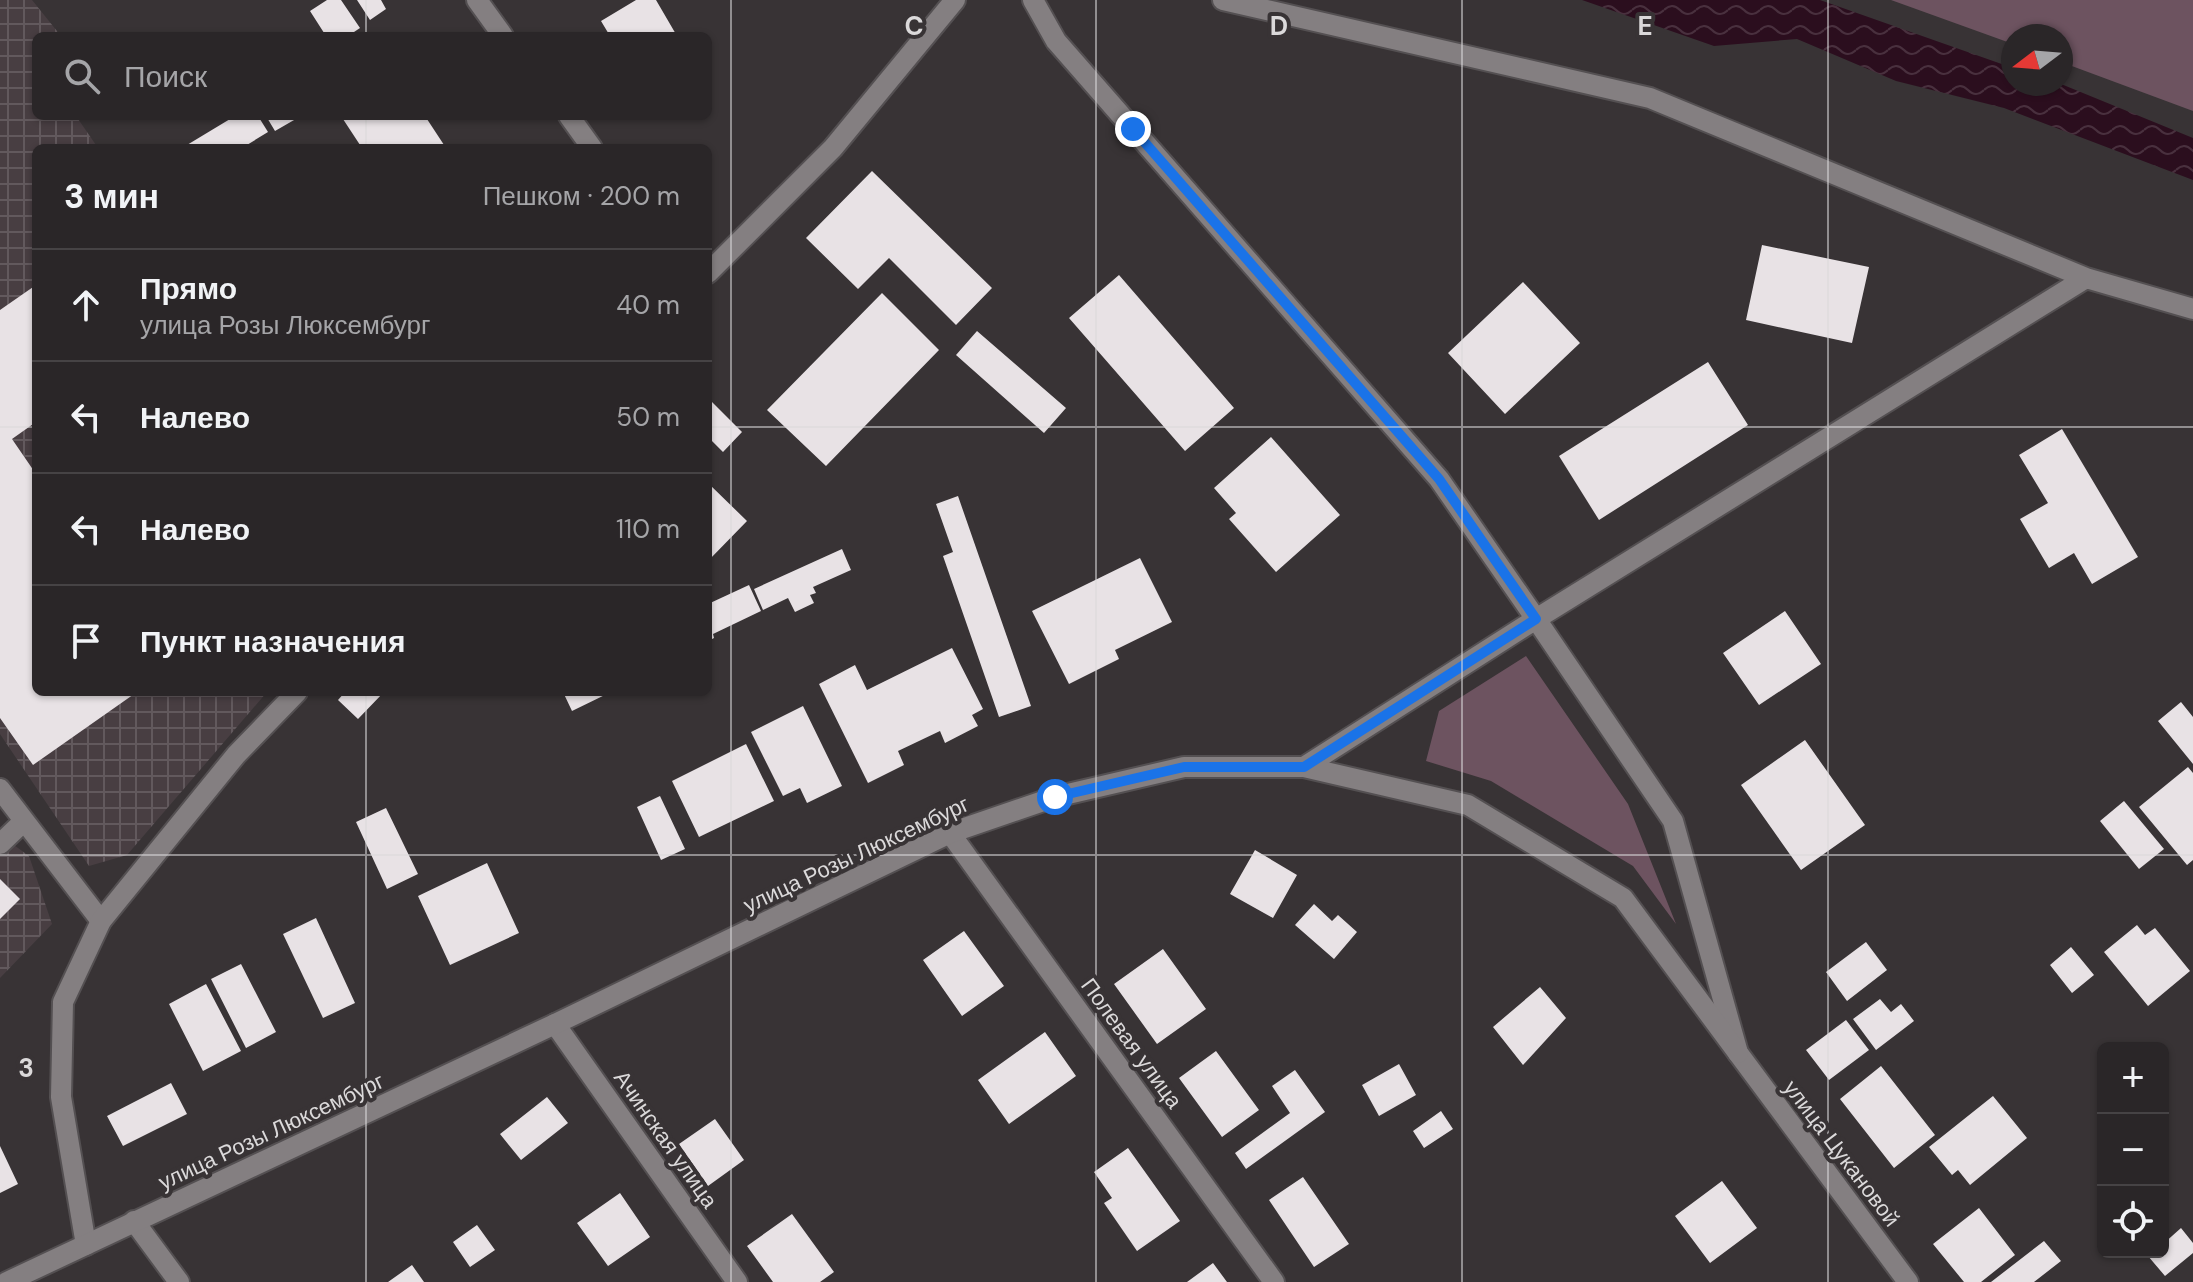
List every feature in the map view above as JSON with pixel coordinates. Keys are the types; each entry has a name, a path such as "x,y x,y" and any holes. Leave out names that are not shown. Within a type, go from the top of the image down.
{"street":[{"path":"477,0 500,32"},
{"path":"712,269 833,148 955,0"},
{"path":"1033,0 1056,41 1439,479 1673,821 1738,1053"},
{"path":"1223,0 1650,98 2086,278 2193,309"},
{"path":"572,120 589,144"},
{"path":"1304,767 1536,619 2086,278"},
{"path":"86,1245 61,1097 63,1002 101,921 236,755 293,696"},
{"name":"улица Розы Люксембург","path":"7,1282 555,1024 950,833 1055,797 1184,767 1304,767 1468,805 1623,898 1738,1053"},
{"path":"0,789 101,921"},
{"path":"0,844 23,822"},
{"name":"Полевая улица","path":"950,833 1274,1282"},
{"name":"Ачинская улица","path":"555,1024 737,1282"},
{"name":"улица Цукановой","path":"1738,1053 1908,1282"},
{"path":"134,1221 179,1282"}],"shaded area":[{"path":"0,0 32,0 58,32 32,32 32,120 79,120 95,144 32,144 32,696 264,696 127,855 89,866 0,734"},
{"path":"1891,0 2193,0 2193,111 2073,66 2073,24 2001,24 2001,40"},
{"path":"1526,656 1628,804 1676,924 1633,866 1491,781 1426,761 1439,711"},
{"path":"0,835 29,856 52,924 0,978"}],"water":[{"path":"1582,0 1820,0 2001,64 2001,96 2073,96 2073,89 2193,138 2193,180 2004,108 1896,81 1797,39 1714,46"}],"building":[{"path":"327,0 341,0 360,28 354,32 323,32 310,11"},
{"path":"357,0 381,0 386,9 370,20"},
{"path":"636,0 656,0 675,32 608,32 601,21"},
{"path":"228,120 260,120 268,132 248,144 189,144"},
{"path":"268,120 294,120 275,131"},
{"path":"344,120 428,120 443,144 359,144"},
{"path":"872,171 992,288 956,325 889,258 858,289 806,238"},
{"path":"1762,245 1869,267 1852,343 1746,320"},
{"path":"1119,275 1234,408 1185,451 1069,318"},
{"path":"1523,282 1580,343 1505,414 1448,353"},
{"path":"32,288 32,425 12,439 32,468 32,696 131,696 33,765 0,718 0,310"},
{"path":"882,293 939,350 826,466 767,410"},
{"path":"977,331 1066,408 1044,433 956,355"},
{"path":"1708,362 1748,425 1599,520 1559,456"},
{"path":"712,402 742,432 723,452 712,441"},
{"path":"2062,429 2138,557 2092,584 2074,553 2049,568 2020,519 2048,503 2019,455"},
{"path":"1271,437 1340,515 1276,572 1229,519 1236,513 1214,488"},
{"path":"712,487 747,521 712,557"},
{"path":"958,496 1031,706 999,717 943,556 953,552 936,504"},
{"path":"842,549 851,570 813,587 816,593 810,595 814,603 795,612 788,598 763,610 754,589"},
{"path":"1140,558 1172,622 1115,650 1119,659 1069,684 1032,611"},
{"path":"749,585 761,611 713,634 712,639 712,602"},
{"path":"1785,611 1821,664 1759,705 1723,653"},
{"path":"952,648 983,709 972,715 978,726 945,743 940,731 898,751 904,765 868,783 819,684 855,665 867,690"},
{"path":"342,696 380,696 358,719 338,700"},
{"path":"565,696 603,696 572,711"},
{"path":"2181,702 2193,717 2193,764 2158,721"},
{"path":"803,706 842,786 807,803 800,788 783,796 751,732"},
{"path":"1805,740 1865,825 1801,870 1741,785"},
{"path":"746,744 774,801 699,837 672,781"},
{"path":"2188,767 2193,773 2193,860 2187,865 2139,807"},
{"path":"660,796 685,849 661,860 637,807"},
{"path":"2124,801 2164,849 2139,869 2100,821"},
{"path":"386,808 418,874 387,889 356,822"},
{"path":"1255,850 1297,875 1273,918 1230,894"},
{"path":"487,863 519,933 450,965 418,896"},
{"path":"0,879 20,899 0,919"},
{"path":"1314,904 1332,921 1338,915 1357,932 1334,959 1295,925"},
{"path":"316,918 355,1003 323,1018 283,934"},
{"path":"2137,925 2145,935 2155,928 2190,971 2148,1006 2104,952"},
{"path":"964,931 1004,986 962,1016 923,960"},
{"path":"1866,942 1887,970 1847,1001 1826,972"},
{"path":"2071,947 2094,975 2072,993 2050,965"},
{"path":"1163,949 1206,1009 1157,1044 1114,984"},
{"path":"241,964 276,1032 246,1048 211,979"},
{"path":"206,984 241,1051 203,1071 169,1004"},
{"path":"1540,987 1566,1018 1523,1065 1493,1027"},
{"path":"1880,999 1891,1012 1901,1004 1914,1021 1876,1050 1853,1019"},
{"path":"1846,1020 1869,1050 1829,1080 1806,1050"},
{"path":"1045,1032 1076,1076 1009,1124 978,1080"},
{"path":"1216,1051 1259,1110 1222,1137 1179,1078"},
{"path":"1399,1064 1416,1095 1379,1116 1362,1085"},
{"path":"1881,1066 1935,1135 1894,1168 1840,1099"},
{"path":"1295,1070 1325,1112 1246,1169 1235,1153 1290,1113 1272,1086"},
{"path":"171,1083 187,1114 123,1146 107,1116"},
{"path":"1993,1096 2027,1138 1970,1185 1958,1170 1952,1175 1929,1147"},
{"path":"547,1097 568,1123 521,1160 500,1134"},
{"path":"1441,1111 1453,1129 1424,1148 1413,1131"},
{"path":"715,1119 744,1160 708,1186 679,1144"},
{"path":"0,1146 18,1184 0,1193"},
{"path":"1128,1148 1180,1221 1137,1251 1104,1203 1112,1198 1094,1172"},
{"path":"1303,1177 1349,1244 1314,1267 1269,1200"},
{"path":"1722,1181 1757,1228 1710,1263 1675,1216"},
{"path":"620,1193 650,1237 608,1266 577,1223"},
{"path":"1979,1208 2015,1255 1981,1282 1964,1282 1933,1244"},
{"path":"792,1214 834,1272 820,1282 773,1282 747,1246"},
{"path":"477,1225 495,1250 470,1267 453,1242"},
{"path":"2181,1228 2193,1243 2193,1253 2165,1276 2150,1258 2169,1258 2169,1239"},
{"path":"2044,1241 2061,1261 2034,1282 1991,1282"},
{"path":"1213,1263 1227,1282 1187,1282"},
{"path":"412,1265 424,1282 388,1282"}],"route":[{"path":"1055,797 1184,767 1304,767 1536,619 1439,479 1133,129"}]}
